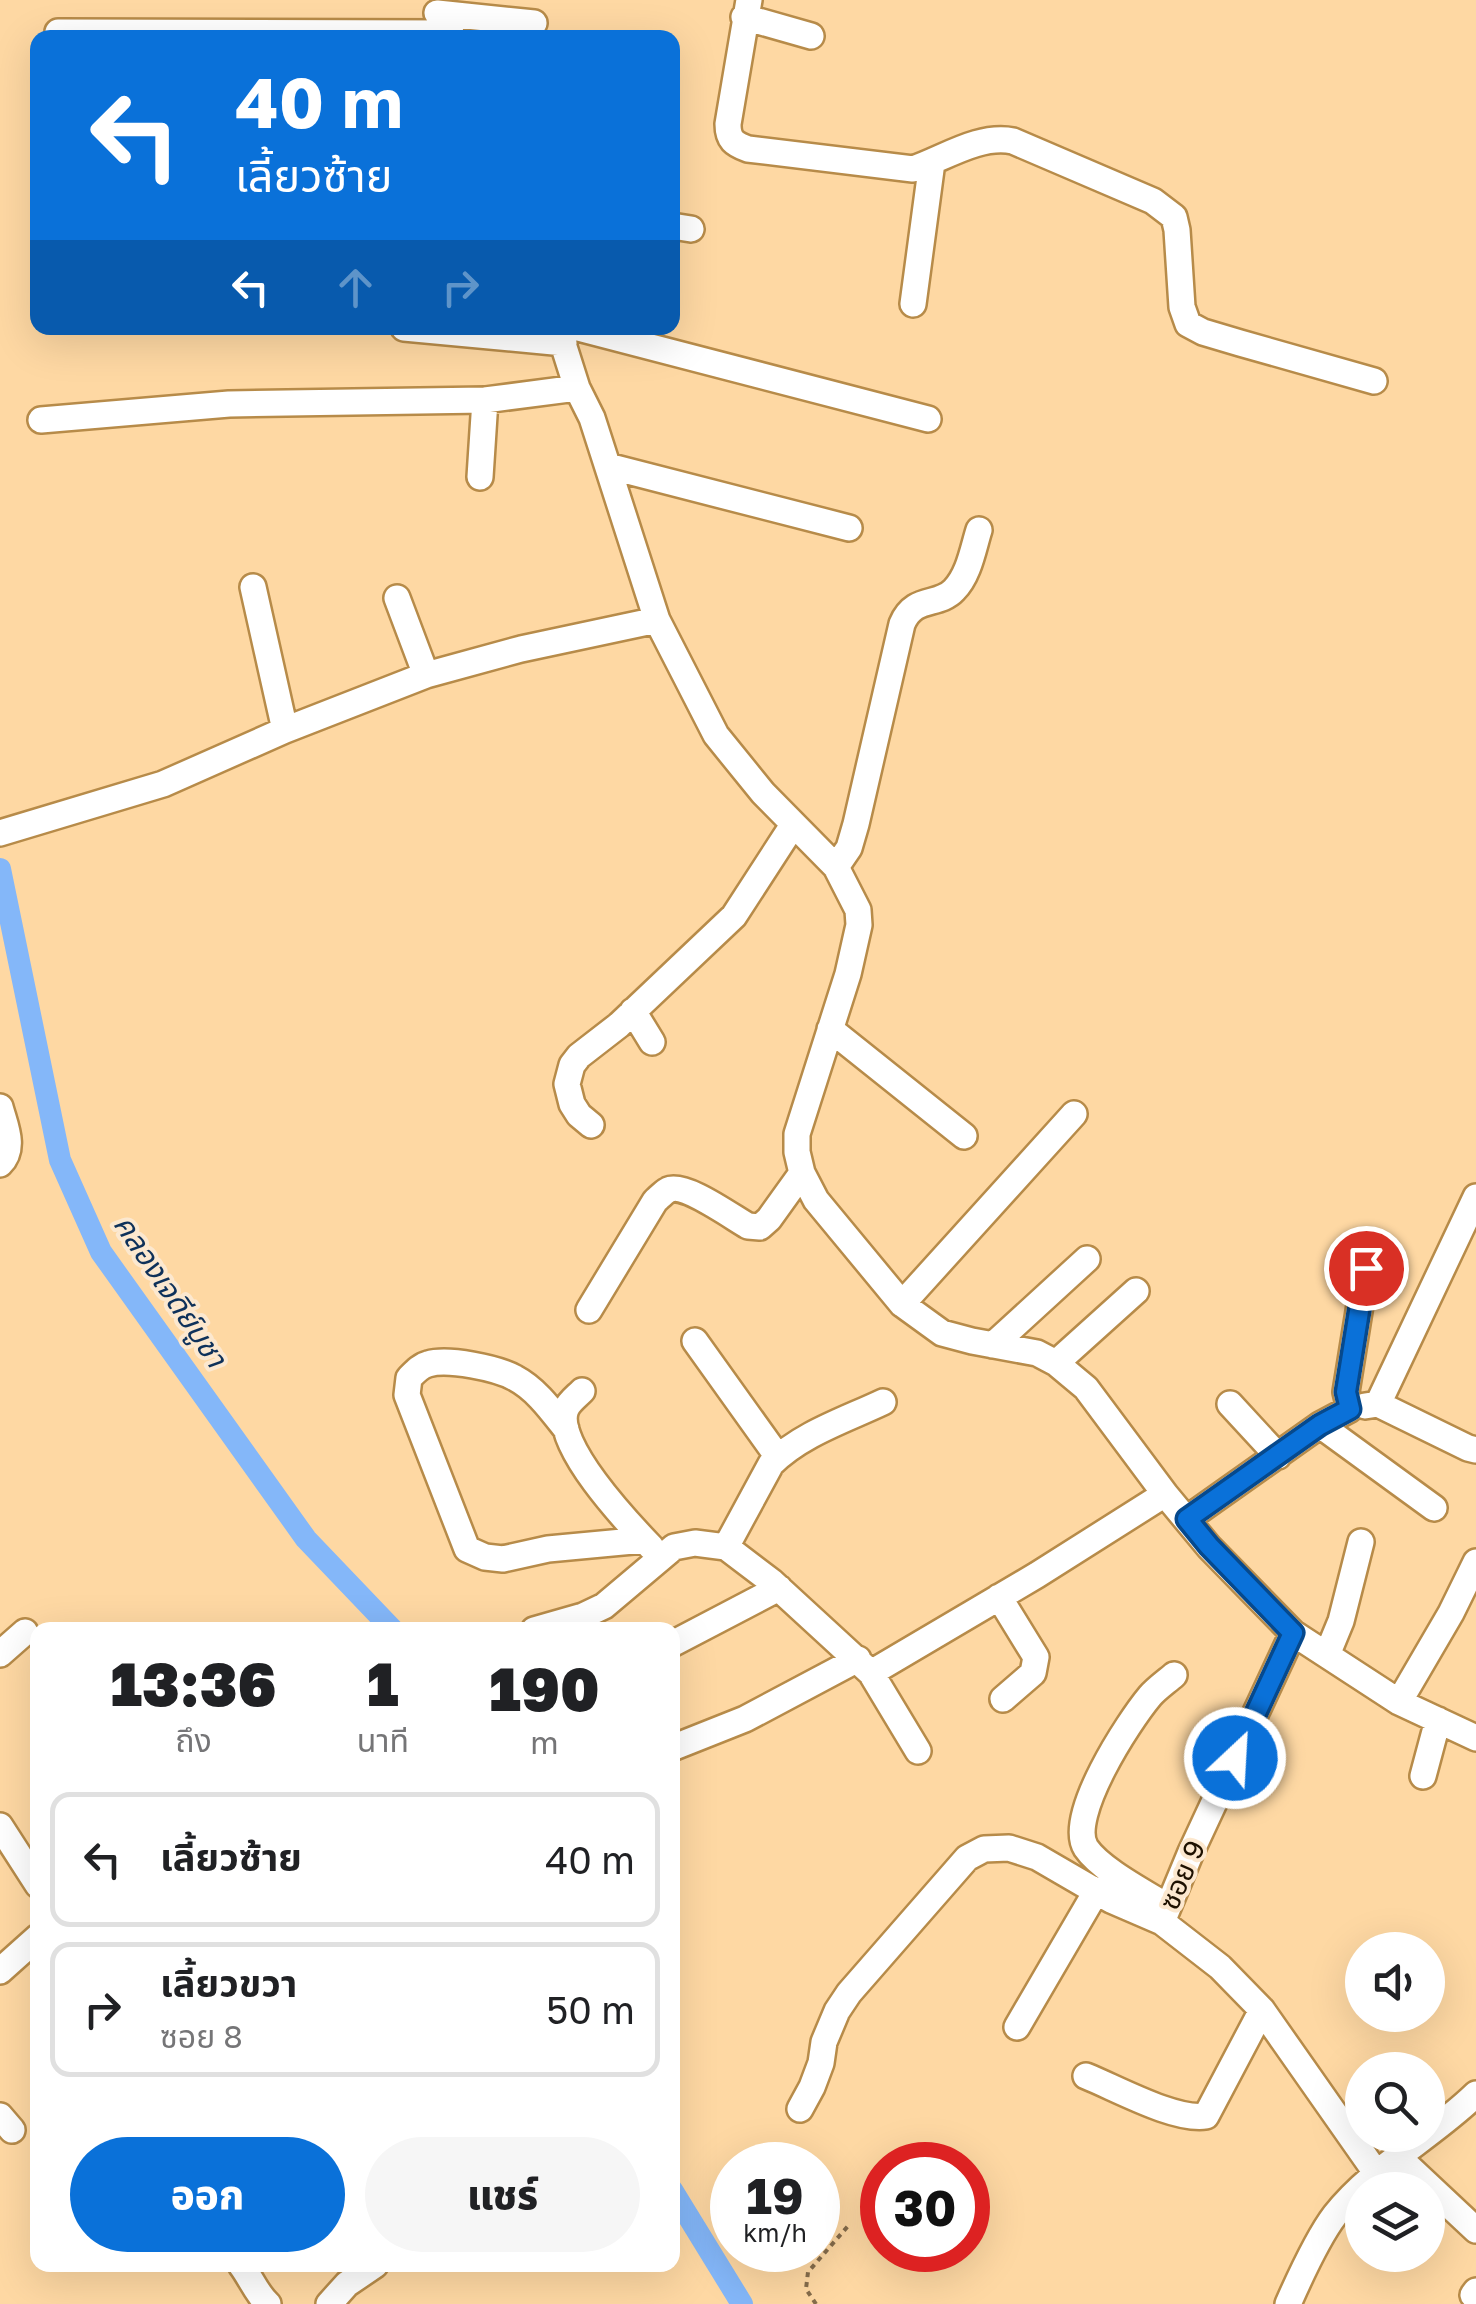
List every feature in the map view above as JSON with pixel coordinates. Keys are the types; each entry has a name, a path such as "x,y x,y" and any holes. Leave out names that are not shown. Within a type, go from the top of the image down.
{"street":[{"path":"811,36 746,8 728,124 728,134 736,145 913,169 954,149 1008,139 1153,201 1174,217 1182,307 1188,324 1203,332 1374,380"},
{"path":"128,30 443,21 534,24"},
{"path":"913,304 932,162"},
{"path":"566,335 578,388 592,418 657,620 716,735 763,794 836,867 858,910 859,925 848,974 797,1134 802,1173 816,1200 902,1304 942,1333 1036,1353 1056,1362 1086,1388 1209,1546 1293,1633 1399,1702 1476,1738"},
{"path":"574,335 928,420"},
{"path":"41,420 229,404 485,400 578,388"},
{"path":"480,477 485,400"},
{"path":"608,466 849,528"},
{"path":"836,867 849,848 856,824 906,613 950,594 957,587 979,530"},
{"path":"252,587 284,730"},
{"path":"397,598 426,675"},
{"path":"0,833 162,784 284,730 426,675 520,649 657,620"},
{"path":"591,1125 572,1104 567,1084 572,1064 734,916 793,824"},
{"path":"633,1012 652,1042"},
{"path":"830,1030 964,1136"},
{"path":"0,1107 10,1145 0,1164"},
{"path":"902,1304 1074,1114"},
{"path":"588,1310 656,1201 667,1190 685,1190 732,1218 757,1227 763,1226 802,1173"},
{"path":"1378,1404 1476,1198"},
{"path":"993,1345 1087,1260"},
{"path":"1350,1409 1346,1392 1366,1268"},
{"path":"1056,1362 1136,1291"},
{"path":"696,1341 778,1457"},
{"path":"653,1549 599,1489 566,1429 539,1396 514,1377 473,1366 435,1362 423,1365 409,1378 407,1395 468,1549 485,1557 503,1559 548,1549 653,1549 695,1544 726,1547 779,1588 865,1666 918,1751"},
{"path":"566,1429 566,1405 582,1392"},
{"path":"726,1547 778,1457 798,1442 882,1402"},
{"path":"1230,1404 1278,1456"},
{"path":"1187,1519 1320,1425 1350,1409 1378,1404 1476,1450"},
{"path":"1320,1425 1434,1508"},
{"path":"680,1745 865,1666 999,1597 1166,1494"},
{"path":"1327,1655 1342,1621 1361,1542"},
{"path":"562,1622 604,1606 653,1549"},
{"path":"1399,1702 1452,1613 1476,1562"},
{"path":"680,1640 779,1588"},
{"path":"999,1597 1036,1656 1032,1673 1003,1699"},
{"path":"0,1654 25,1632"},
{"name":"ซอย 9","path":"1293,1633 1165,1915 1262,2010 1376,2172"},
{"path":"1165,1915 1101,1864 1084,1846 1082,1830 1094,1787 1111,1753 1152,1694 1174,1675"},
{"path":"1423,1776 1438,1720"},
{"path":"0,1826 30,1873"},
{"path":"800,2109 821,2063 824,2042 849,1992 967,1858 984,1849 1008,1848 1037,1858 1111,1900 1165,1915"},
{"path":"1017,2026 1098,1890"},
{"path":"0,1970 30,1949"},
{"path":"1086,2076 1170,2111 1206,2116 1262,2010"},
{"path":"1380,2172 1476,2094"},
{"path":"1399,2158 1476,2230"},
{"path":"1288,2304 1334,2217 1345,2206"},
{"path":"247,2272 259,2296 268,2304"},
{"path":"328,2304 365,2272"}],"path":[{"path":"816,2304 806,2289 808,2272 848,2226"}],"waterway":[{"name":"คลองเจดีย์บูชา","path":"0,869 60,1160 101,1252 306,1539 385,1622"},
{"name":"คลองเจดีย์บูชา","path":"680,2203 742,2304"}],"route":[{"path":"1235,1758 1293,1633 1187,1519 1320,1425 1350,1409 1346,1392 1366,1268"}]}
